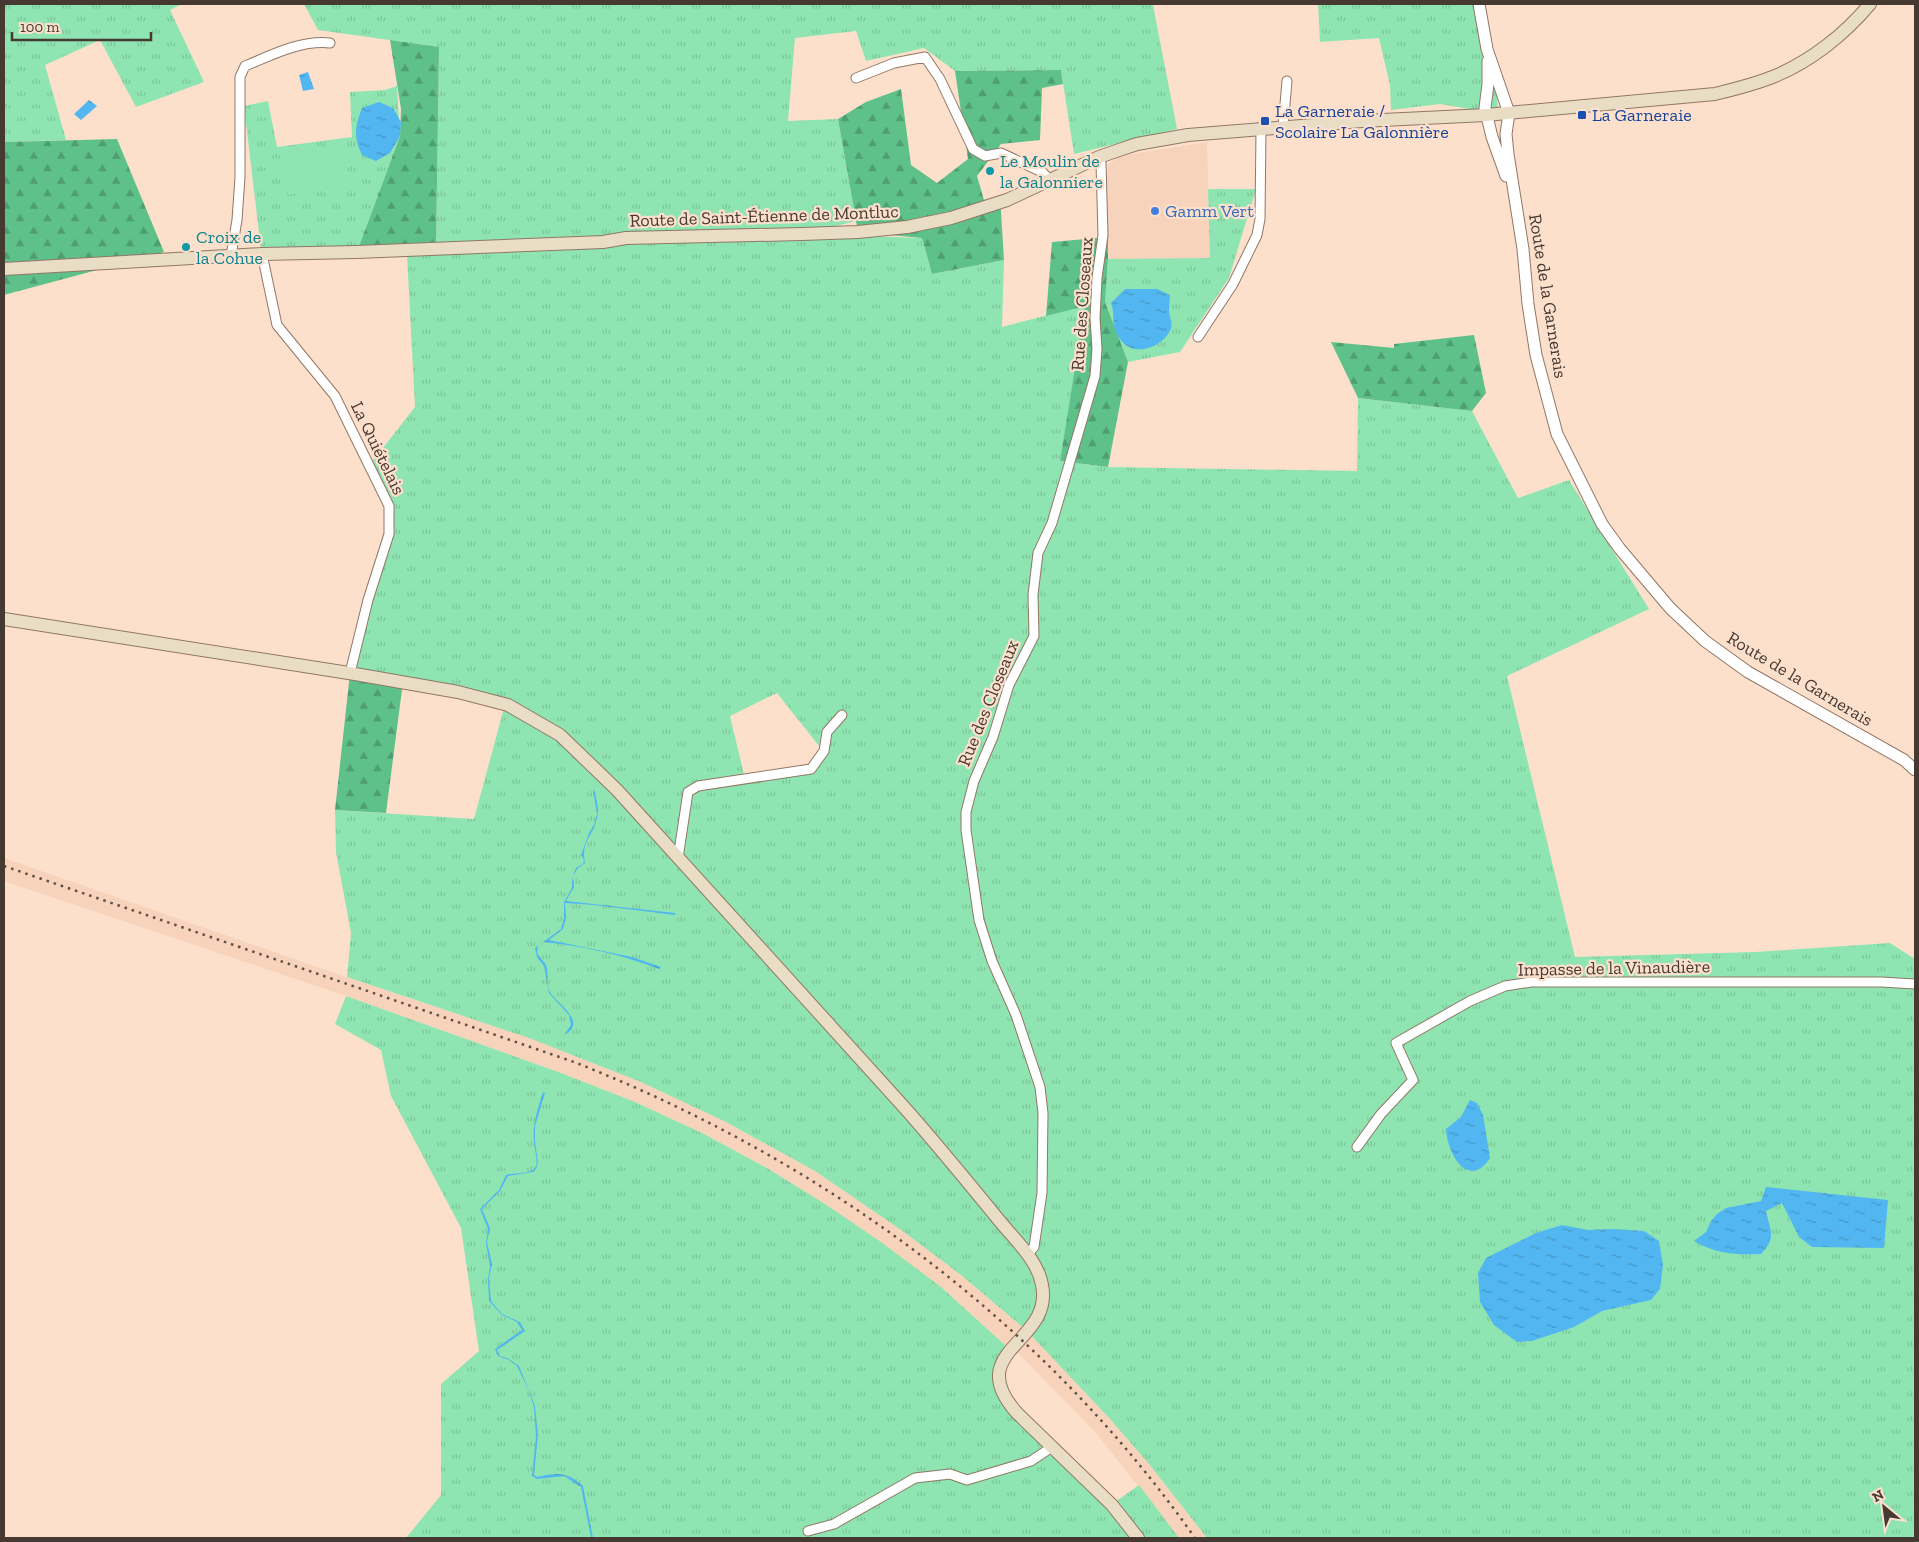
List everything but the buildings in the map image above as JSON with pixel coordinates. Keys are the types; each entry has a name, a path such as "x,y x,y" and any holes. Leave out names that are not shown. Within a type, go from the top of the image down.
{"main road":[{"name":"Route de Saint-Étienne de Montluc","path":"4,269 262,254 603,242 626,238 839,233 907,227 977,211 1007,200 1099,157 1137,144 1188,135 1362,121 1486,115 1715,94 1748,86 1776,76 1804,60 1837,38 1870,4"},
{"path":"4,619 350,673 458,692 508,705 560,734 678,858 946,1155 1027,1255 1038,1272 1043,1295 1039,1315 1008,1352 1000,1366 998,1374 1000,1388 1013,1409 1112,1505 1138,1538"}],"street":[{"path":"1479,4 1487,49 1508,112"},
{"path":"231,256 237,220 240,177 240,76 245,66 283,50 315,41 330,43"},
{"name":"Route de la Garnerais","path":"1487,49 1488,84 1486,115 1514,199"},
{"path":"856,78 894,63 924,57 940,78 972,149 985,156 1001,154 1042,172 1050,180"},
{"path":"1283,127 1287,81"},
{"name":"Route de la Garnerais","path":"1508,112 1506,134 1536,355 1558,434 1602,524 1620,549 1670,608 1705,641 1748,672 1904,760 1915,770"},
{"path":"1198,337 1233,284 1257,235 1260,219 1261,130"},
{"name":"Rue des Closeaux","path":"1027,1255 1034,1248 1042,1193 1043,1113 1040,1087 1016,1015 992,960 979,920 966,830 966,812 974,781 993,737 1009,685 1034,636 1033,595 1038,553 1052,523 1095,376 1097,278 1103,235 1101,163 1099,157"},
{"name":"La Quiételais","path":"262,254 277,325 335,396 389,506 389,534 368,600 350,673"},
{"path":"678,858 688,792 698,786 811,769 824,751 827,732 842,715"},
{"name":"Impasse de la Vinaudière","path":"1357,1147 1381,1114 1413,1080 1396,1043 1470,1001 1505,986 1531,982 1881,982 1915,984"},
{"path":"808,1531 834,1524 915,1478 950,1474 967,1480 1032,1461 1052,1447"}],"shaded area":[{"path":"1207,142 1210,258 1108,259 1108,165 1119,156"},
{"path":"4,858 340,975 529,1038 641,1082 726,1122 815,1171 904,1232 961,1275 1023,1328 1006,1346 941,1287 825,1204 767,1168 704,1134 635,1102 561,1073 346,996 4,881"},
{"path":"1032,1336 1110,1419 1149,1464 1207,1538 1179,1538 1096,1433 1017,1352"}],"green space":[{"path":"4,4 182,4 170,10 204,82 136,107 100,40 45,65 66,140 4,142"},
{"path":"304,4 1158,4 1153,5 1177,129 1074,154 1061,70 955,71 924,48 866,61 856,31 795,38 788,121 838,119 856,221 804,234 922,238 932,274 1004,260 1002,327 1086,305 1060,461 1108,467 1357,471 1358,398 1472,411 1518,498 1569,480 1649,609 1507,676 1575,957 1755,952 1890,943 1915,959 1915,1538 1207,1538 1149,1464 1110,1419 1027,1331 961,1275 904,1232 815,1171 726,1122 641,1082 529,1038 347,977 351,933 336,852 335,810 474,819 504,708 355,674 368,600 389,534 389,506 368,467 415,407 407,255 436,249 439,47 318,30","holes":["777,693 823,751 811,769 745,779 730,716"]},
{"path":"1318,4 1478,4 1496,79 1498,114 1440,104 1391,110 1390,85 1379,38 1320,42"},
{"path":"390,40 439,47 436,249 357,252 400,136 401,109"},
{"path":"1061,70 1063,84 1042,88 1040,140 1001,144 977,176 984,200 1000,196 1004,260 932,274 922,238 858,232 838,119 866,102 901,89 911,165 937,183 968,159 955,71"},
{"path":"397,86 400,136 359,247 261,250 244,106 268,101 277,147 352,137 350,92 385,90"},
{"path":"117,139 164,252 4,295 4,142"},
{"path":"347,144 348,182 288,195 279,152"},
{"path":"1208,189 1256,189 1229,278 1180,352 1128,362 1105,302 1108,259 1210,258"},
{"path":"1108,237 1105,302 1128,362 1108,467 1060,461 1085,306 1046,316 1052,242"},
{"path":"1474,335 1486,393 1472,411 1358,398 1331,342 1394,348 1394,344"},
{"path":"350,673 403,682 386,813 335,810"},
{"path":"346,996 561,1073 635,1102 704,1134 767,1168 825,1204 881,1242 941,1287 1006,1346 1008,1352 999,1388 1112,1504 1139,1485 1179,1538 406,1538 441,1495 441,1384 479,1351 461,1228 391,1096 381,1050 335,1024"}],"water":[{"path":"308,72 314,89 303,91 299,75"},
{"path":"89,100 97,106 81,120 74,114"},
{"path":"379,102 393,108 401,122 400,136 390,153 376,161 362,155 357,142 356,132 362,108"},
{"path":"1125,289 1157,289 1170,295 1171,329 1157,344 1145,349 1139,349 1128,346 1119,338 1114,325 1111,303"},
{"path":"598,784 594,790 598,814 594,828 585,845 585,863 577,869 573,878 574,887 566,901 675,913 675,915 565,903 566,918 563,929 549,940 632,957 661,967 659,969 617,955 573,946 544,942 538,946 537,953 547,968 550,992 569,1013 572,1019 571,1030 564,1035 571,1025 569,1015 549,993 544,966 537,957 535,948 561,929 564,918 564,902 572,888 572,881 576,868 583,864 584,860 581,855 597,814 593,791"},
{"path":"543,1092 545,1093 535,1126 538,1161 536,1169 533,1172 508,1176 500,1191 482,1209 490,1228 487,1242 492,1264 489,1278 491,1301 502,1314 520,1322 525,1331 497,1350 500,1356 507,1358 519,1366 535,1406 538,1435 534,1475 537,1477 561,1474 577,1481 583,1486 593,1538 591,1537 581,1487 564,1476 537,1479 532,1476 536,1436 534,1407 517,1366 509,1360 498,1356 495,1349 522,1330 517,1322 502,1315 489,1301 488,1279 490,1266 486,1243 488,1229 480,1209 499,1190 506,1175 532,1171 536,1166 534,1129"},
{"path":"1470,1100 1477,1103 1483,1115 1490,1158 1482,1167 1474,1171 1467,1170 1460,1165 1450,1148 1446,1129 1461,1117"},
{"path":"1766,1187 1888,1200 1884,1248 1812,1247 1799,1237 1782,1203 1766,1211 1771,1238 1761,1254 1726,1253 1710,1249 1694,1241 1706,1232 1711,1221 1726,1208 1761,1201"},
{"path":"1562,1225 1588,1230 1644,1231 1659,1241 1663,1265 1660,1289 1651,1300 1602,1311 1574,1327 1532,1341 1517,1342 1494,1325 1480,1302 1478,1273 1486,1258 1536,1233"}],"railway":[{"path":"4,866 574,1062 665,1101 754,1147 839,1198 920,1255 996,1317 1068,1385 1135,1459 1195,1538"}],"place":[{"name":"La Garneraie","path":"1582,115"},
{"name":"La Garneraie / Scolaire La Galonnière","path":"1265,121"},
{"name":"Le Moulin de la Galonniere","path":"990,171"},
{"name":"Gamm Vert","path":"1155,211"},
{"name":"Croix de la Cohue","path":"186,247"}]}
